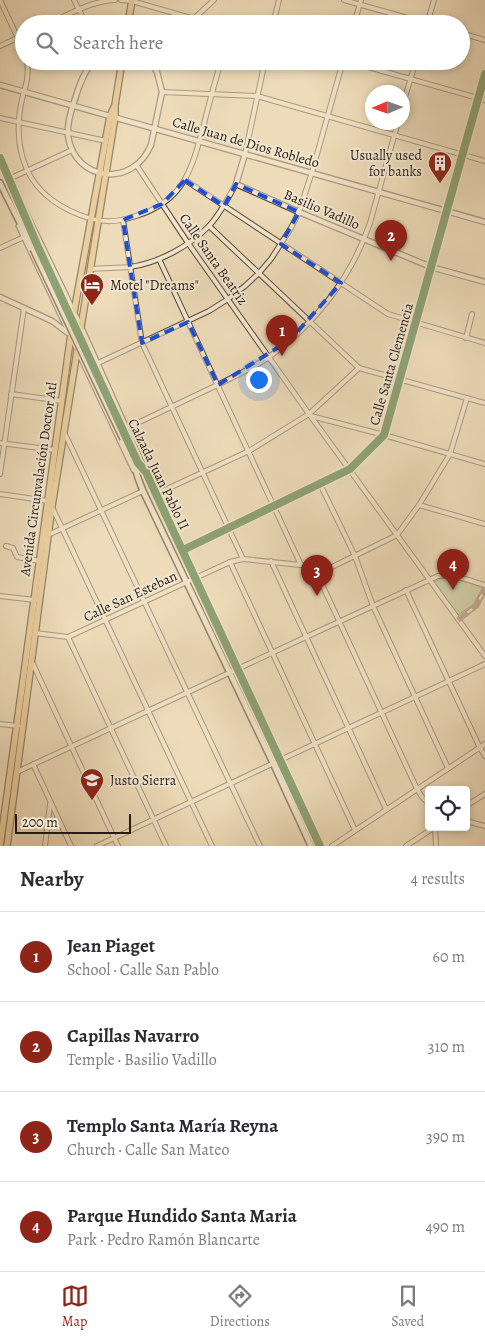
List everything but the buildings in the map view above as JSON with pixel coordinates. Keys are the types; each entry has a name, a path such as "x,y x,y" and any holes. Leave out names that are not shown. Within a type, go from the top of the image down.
{"main road":[{"path":"130,15 132,1"},
{"path":"113,117 121,70"},
{"name":"Avenida Circunvalación Doctor Atl","path":"0,846 17,772 20,726 35,633 40,561 82,327 98,221 106,142 113,117"},
{"name":"Avenida Circunvalación Doctor Atl","path":"7,846 3,834 48,535 55,450 74,312 113,117"},
{"name":"Calzada Juan Pablo II","path":"0,158 16,193 36,248 124,438 143,491 311,846"},
{"name":"Calzada Juan Pablo II","path":"0,184 12,209 36,248"},
{"name":"Calzada Juan Pablo II","path":"124,438 138,463 146,472 320,846"}],"street":[{"path":"0,0 15,32"},
{"path":"74,0 81,15"},
{"path":"67,15 101,1 115,0"},
{"path":"121,0 132,1 183,15"},
{"path":"197,15 214,0"},
{"path":"275,15 279,0"},
{"path":"344,0 360,2 400,15"},
{"path":"430,15 434,0"},
{"path":"356,15 360,2"},
{"path":"470,36 485,40"},
{"path":"0,46 15,39"},
{"path":"28,70 27,85 19,122 20,146 27,170 40,190 56,204 91,220 98,221 123,220 142,214 162,204 175,194 194,162 219,70"},
{"path":"87,70 72,106 68,133 72,150 84,165 102,174 122,172 136,166 148,153 162,92 156,70"},
{"path":"91,268 130,267 159,259 188,243 209,226 224,206 236,184 245,154 263,70"},
{"path":"98,364 188,322 228,299 259,273 281,244 299,212 341,70"},
{"path":"377,70 485,100"},
{"path":"409,85 413,70"},
{"name":"Calle Santa Clemencia","path":"183,550 350,469 384,435 485,74"},
{"name":"Calle Juan de Dios Robledo","path":"0,85 485,222"},
{"path":"162,92 257,96 485,161"},
{"path":"0,118 106,142"},
{"path":"127,428 244,372 269,357 311,321 341,283 364,239 396,130"},
{"path":"9,179 72,150"},
{"name":"Calle Santa Beatriz","path":"136,166 310,415 485,656"},
{"path":"185,180 388,314 485,343"},
{"name":"Basilio Vadillo","path":"236,184 431,267 485,282"},
{"name":"Calzada Juan Pablo II","path":"16,193 82,327 146,472"},
{"name":"Calzada Juan Pablo II","path":"12,209 138,478"},
{"path":"123,220 142,343 243,559"},
{"path":"209,226 359,368 485,402"},
{"path":"0,248 24,237"},
{"path":"159,259 301,564"},
{"path":"1,298 56,324 71,335"},
{"path":"56,305 64,306 68,300"},
{"path":"0,474 2,443 24,308"},
{"path":"466,338 472,314"},
{"path":"81,359 85,352 93,352"},
{"path":"156,494 249,451 310,415 359,368"},
{"path":"11,394 62,401"},
{"name":"Calle San Esteban","path":"68,637 230,562 243,559 330,568 397,535 419,505 450,454 467,398"},
{"path":"310,415 485,464"},
{"path":"64,430 260,846"},
{"path":"2,443 55,450"},
{"path":"320,484 355,556 372,606 448,768"},
{"path":"48,535 143,491"},
{"path":"0,494 50,504 212,846"},
{"path":"419,505 485,524"},
{"path":"6,546 15,550 17,557 40,561"},
{"path":"271,561 386,809"},
{"path":"230,562 355,830"},
{"path":"314,567 417,788 425,800"},
{"path":"17,772 438,576 446,575 485,587 476,606 458,620"},
{"path":"406,590 485,756"},
{"path":"0,596 37,600"},
{"path":"35,633 68,637 166,846"},
{"path":"32,660 118,846"},
{"path":"97,846 485,664"},
{"path":"0,724 20,726"},
{"path":"332,846 485,744"},
{"path":"33,764 71,846"},
{"path":"470,803 485,794"},
{"path":"44,846 50,802"},
{"path":"470,822 485,826"},
{"path":"406,846 429,831"},
{"path":"435,831 436,846"}],"highlighted area":[{"path":"185,180 224,206 236,184 299,212 281,244 341,283 290,340 218,385 188,322 142,343 123,220 162,204"}],"green space":[{"path":"443,578 451,578 483,587 474,604 458,615 434,582"}],"marked path":[{"path":"458,620 476,606 485,589"}],"cycle path":[{"path":"183,550 350,469 384,435 485,74"},
{"path":"0,158 38,247 138,463 146,472 320,846"}],"place":[{"name":"Usually used for banks","path":"440,184"},
{"name":"Capillas Navarro","path":"391,261"},
{"name":"Motel \"Dreams\"","path":"92,306"},
{"name":"Jean Piaget","path":"282,356"},
{"name":"Parque Hundido Santa Maria","path":"453,590"},
{"name":"Templo Santa María Reyna","path":"317,596"},
{"name":"Justo Sierra","path":"92,801"}]}
